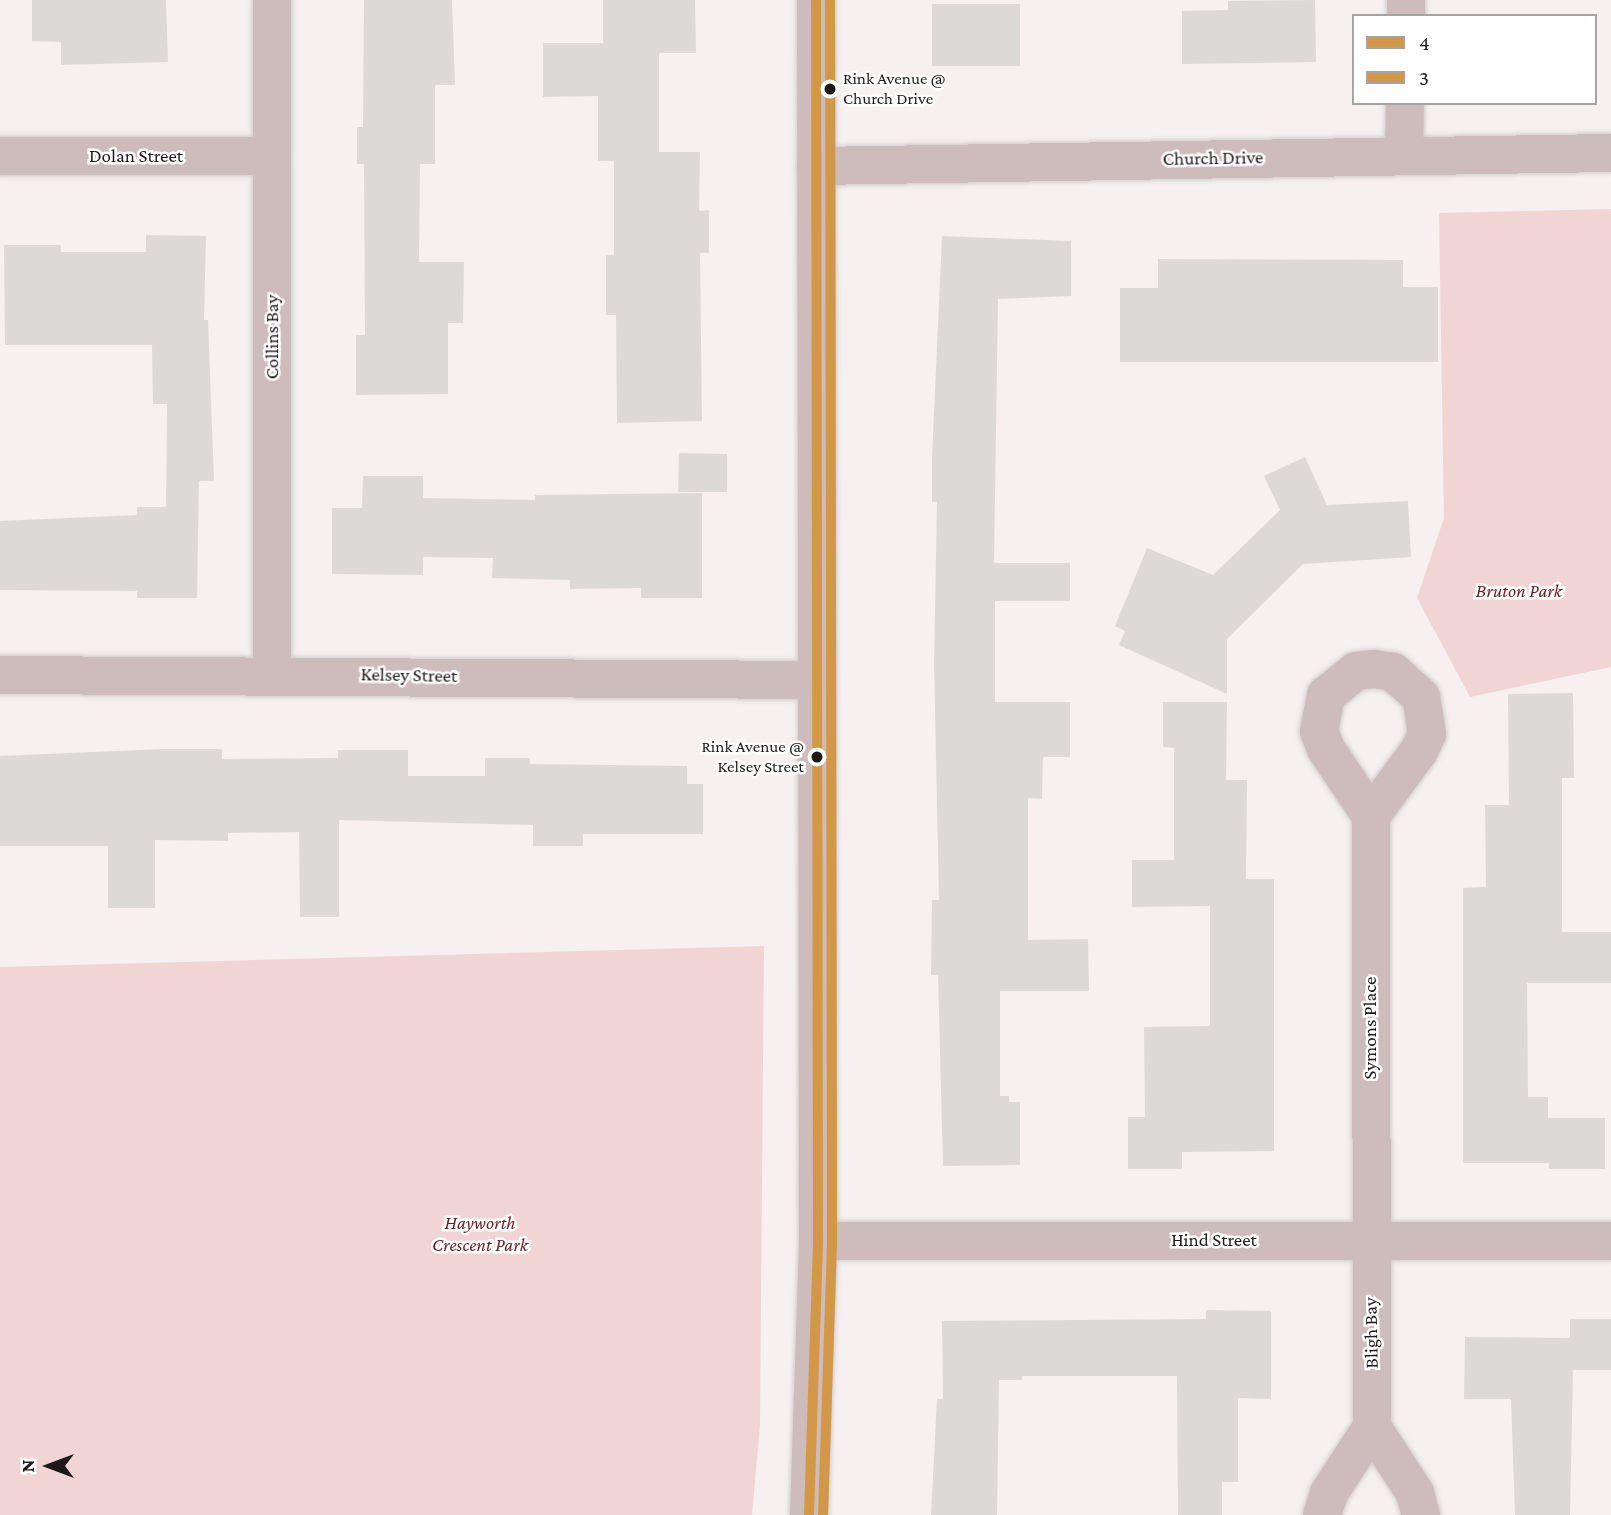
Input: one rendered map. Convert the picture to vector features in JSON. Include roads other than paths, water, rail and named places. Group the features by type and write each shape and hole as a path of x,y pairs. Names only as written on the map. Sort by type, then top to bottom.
{"street":[{"name":"Collins Bay","path":"272,0 272,674"},
{"path":"809,1515 818,1241 816,0"},
{"path":"1404,154 1405,105"},
{"name":"Church Drive","path":"816,166 1404,154 1611,153"},
{"name":"Dolan Street","path":"0,156 272,156"},
{"name":"Kelsey Street","path":"0,675 272,674 817,680"},
{"name":"Symons Place","path":"1369,1239 1371,816"},
{"name":"Bligh Bay","path":"1369,1239 1372,1427"},
{"name":"Hind Street","path":"818,1241 1611,1241"},
{"path":"1322,1515 1329,1493 1372,1427 1415,1493 1421,1515"}],"place":[{"name":"Rink Avenue @ Church Drive","path":"830,89"},
{"name":"Rink Avenue @ Kelsey Street","path":"817,757"}],"park label":[{"name":"Bruton Park","path":"1519,591"},
{"name":"Hayworth Crescent Park","path":"480,1234"}]}
